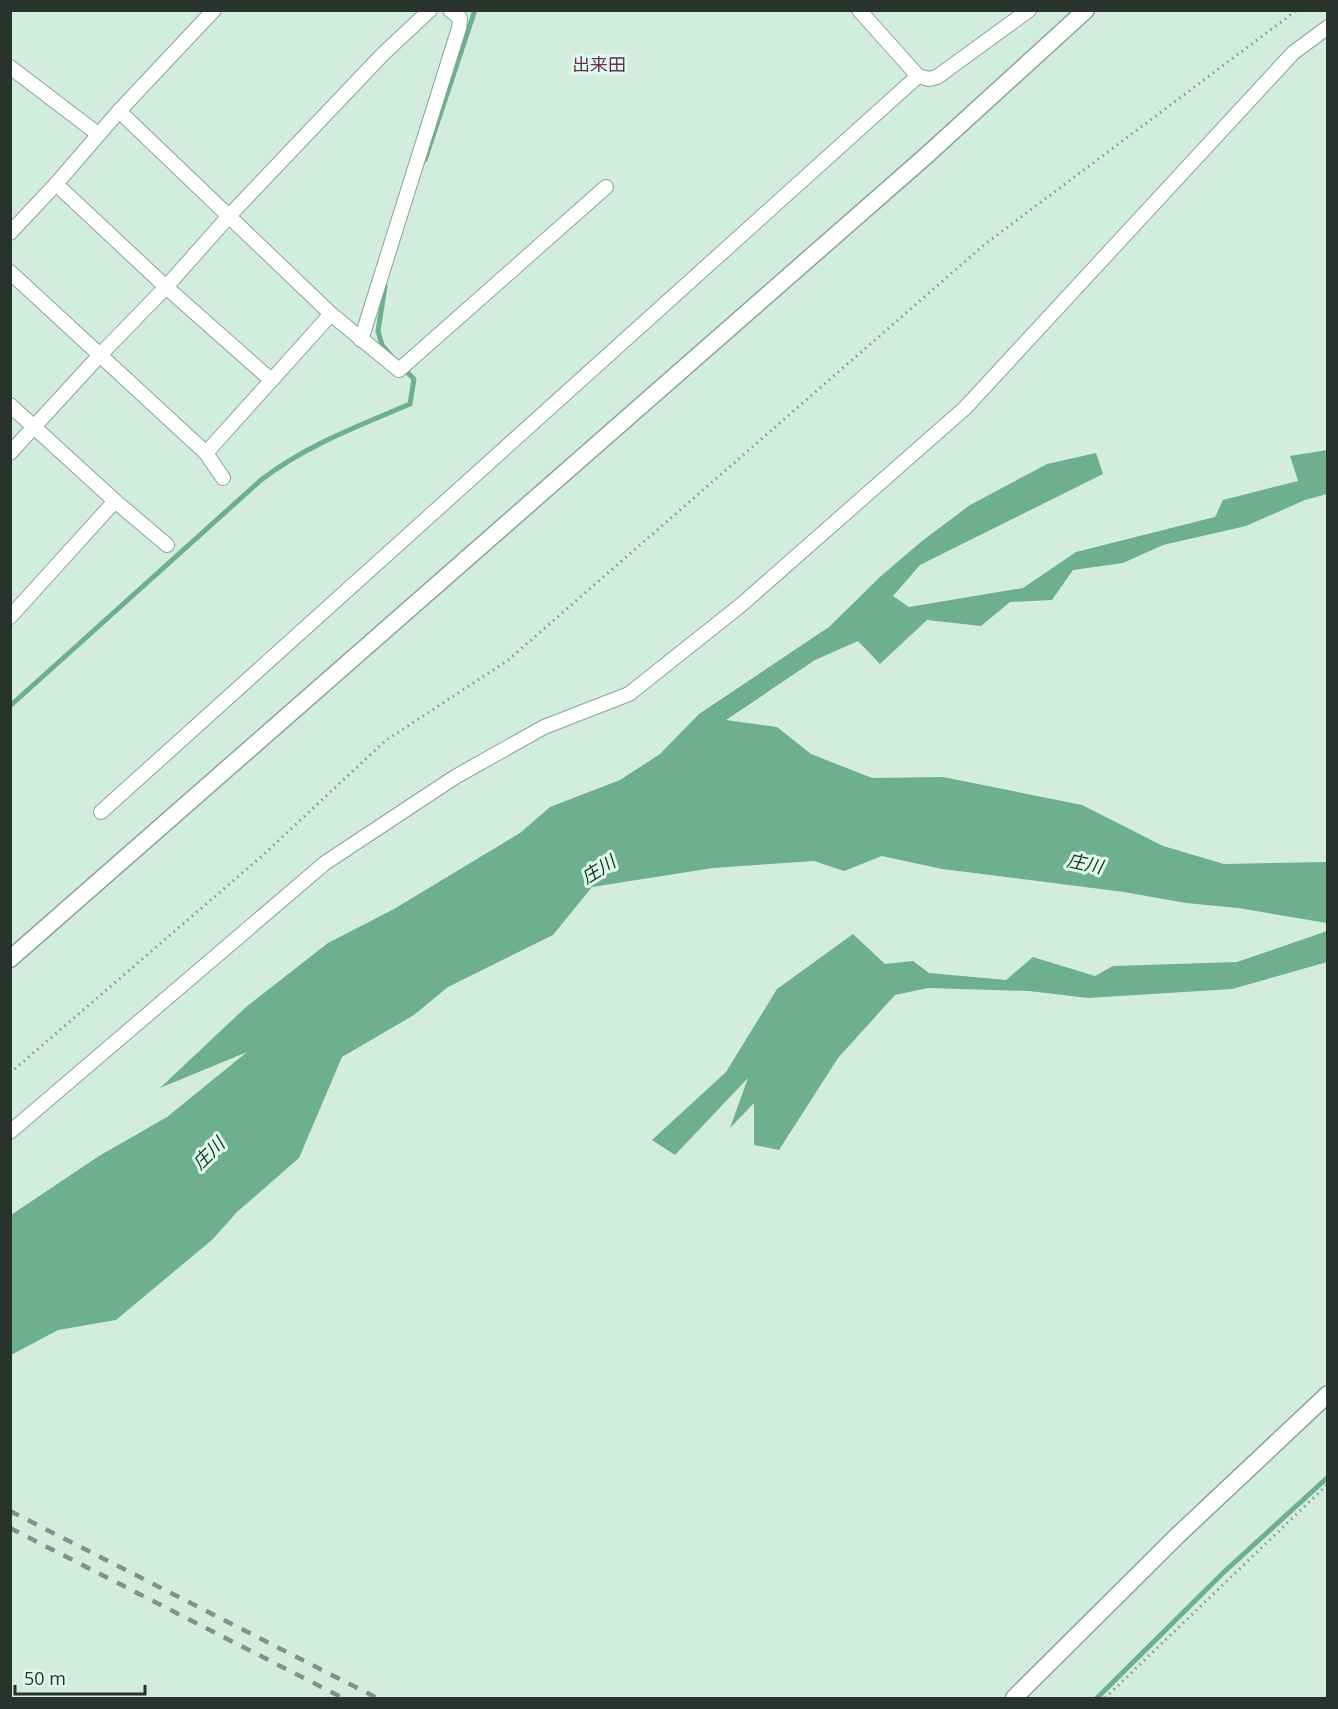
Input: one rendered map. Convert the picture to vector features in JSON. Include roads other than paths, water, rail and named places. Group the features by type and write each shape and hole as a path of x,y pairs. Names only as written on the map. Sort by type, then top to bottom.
{"street":[{"path":"10,233 119,111 214,10"},
{"path":"10,453 166,287 229,216 383,54 430,10"},
{"path":"361,339 459,28 460,18 450,10"},
{"path":"860,10 918,76 929,79 937,77 1029,10"},
{"path":"10,959 927,155 1086,10"},
{"path":"10,1132 325,863 455,777 544,727 629,694 741,605 965,408 1293,53 1328,27"},
{"path":"10,67 98,134"},
{"path":"101,812 918,76"},
{"path":"119,111 331,314 399,370 606,187"},
{"path":"56,184 271,381"},
{"path":"10,272 206,453 223,478"},
{"path":"206,453 331,314"},
{"path":"10,405 167,545"},
{"path":"10,617 115,501"},
{"path":"1014,1698 1177,1536 1328,1394"}],"water":[{"name":"庄川","path":"1327,450 1327,494 1305,500 1246,526 1163,545 1123,563 1073,570 1052,600 1010,602 981,626 927,620 880,664 858,641 815,660 726,720 777,727 811,754 872,778 943,777 1082,805 1163,846 1224,864 1327,862 1327,923 1124,892 942,869 882,856 844,871 814,861 713,868 592,887 553,935 448,987 414,1015 342,1057 299,1158 237,1212 213,1239 116,1320 58,1330 11,1355 11,1215 99,1156 167,1117 247,1052 160,1088 246,1007 328,943 394,909 520,833 550,807 620,780 660,754 699,714 829,627 881,576 970,505 1047,464 1096,453 1103,474 920,565 893,596 909,607 1023,588 1076,552 1215,517 1223,500 1298,481 1290,456"},
{"path":"1327,931 1327,962 1232,989 1088,998 1029,991 928,988 895,995 838,1058 779,1150 754,1145 754,1103 730,1128 748,1078 675,1155 652,1140 726,1072 777,989 853,934 885,964 913,961 929,973 1006,980 1033,957 1095,976 1113,966 1237,962"}],"waterway":[{"path":"425,160 475,10"},
{"path":"385,286 378,331 382,345 393,358"},
{"path":"10,706 261,480 314,446 410,404 414,379 402,367"},
{"path":"1097,1698 1224,1572 1328,1477"}],"railway":[{"path":"10,1511 377,1698"},
{"path":"10,1528 343,1698"}],"district":[{"name":"出来田","path":"599,64"}]}
